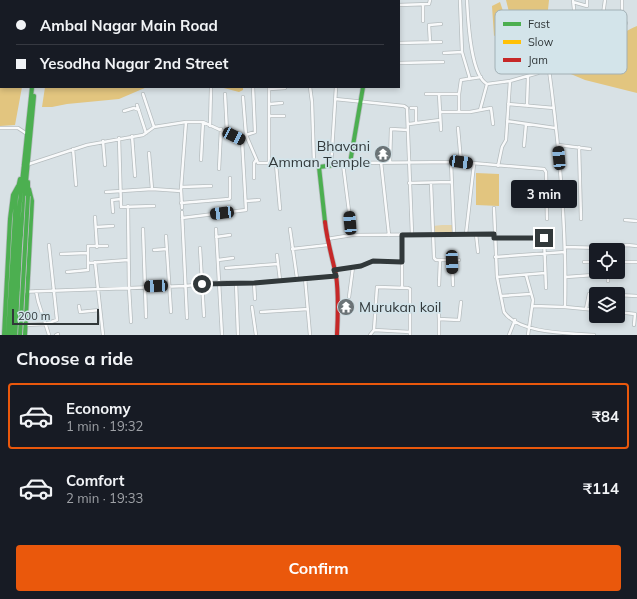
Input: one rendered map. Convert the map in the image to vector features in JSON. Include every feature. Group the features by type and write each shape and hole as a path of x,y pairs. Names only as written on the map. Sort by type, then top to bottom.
{"main road":[{"path":"12,335 13,298 33,88"},
{"path":"336,335 338,299 336,276 327,238 319,167 350,163 359,102 363,88"},
{"path":"16,335 16,292 27,134 31,113"},
{"path":"8,335 8,312 16,197 25,167"},
{"path":"25,167 32,201 26,292 25,335"},
{"path":"4,335 2,319 12,201 13,195 20,182"},
{"path":"20,335 21,292 28,184"}],"street":[{"path":"400,5 429,4 430,0"},
{"path":"460,0 462,52 470,79"},
{"path":"467,0 473,59 481,77 488,84"},
{"path":"573,1 587,6 587,0"},
{"path":"604,10 605,0"},
{"path":"422,5 423,21"},
{"path":"430,42 429,25 441,24"},
{"path":"400,43 441,42"},
{"path":"444,53 462,52"},
{"path":"400,63 443,62"},
{"path":"488,84 510,81 536,74"},
{"path":"550,74 558,144 565,247 565,307"},
{"path":"459,112 460,81 481,77"},
{"path":"526,106 528,77"},
{"path":"498,166 502,147 506,140 510,81"},
{"path":"480,110 488,84"},
{"path":"246,135 255,132 253,88"},
{"path":"269,164 269,88 285,88"},
{"path":"310,88 314,164"},
{"path":"331,166 336,88"},
{"path":"210,89 210,126"},
{"path":"143,94 154,126"},
{"path":"226,94 226,132"},
{"path":"426,94 459,94"},
{"path":"439,94 441,130"},
{"path":"243,97 246,135 256,160 254,163 254,178"},
{"path":"335,99 404,106 407,108 409,124 408,162 412,234"},
{"path":"270,104 282,103"},
{"path":"508,104 554,108"},
{"path":"137,105 146,133"},
{"path":"124,111 136,108 139,110"},
{"path":"411,108 416,108 416,123"},
{"path":"440,112 459,112 492,108 493,124"},
{"path":"270,116 284,116"},
{"path":"409,124 440,120"},
{"path":"25,167 73,149 103,141 146,133 154,126 186,122 203,122 250,143"},
{"path":"182,208 181,189 186,122"},
{"path":"201,160 203,122"},
{"path":"507,122 556,128"},
{"path":"524,146 526,124"},
{"path":"0,128 18,128 27,134"},
{"path":"458,128 461,162"},
{"path":"219,168 221,129"},
{"path":"390,162 391,129 408,130"},
{"path":"132,136 135,176"},
{"path":"119,138 121,207 154,206"},
{"path":"182,218 245,211 246,201 242,140"},
{"path":"103,141 105,164"},
{"path":"558,144 590,149"},
{"path":"578,147 581,219"},
{"path":"73,149 76,185"},
{"path":"149,153 152,189"},
{"path":"256,160 261,163 269,164 314,164 319,167"},
{"path":"381,162 389,235"},
{"path":"451,162 454,234"},
{"path":"350,163 461,162 545,170 547,218"},
{"path":"276,164 280,209"},
{"path":"343,164 352,236"},
{"path":"466,234 474,164"},
{"path":"181,202 229,199 230,178"},
{"path":"409,183 451,182"},
{"path":"431,183 431,234 434,258 440,260 459,260"},
{"path":"106,192 121,190 181,189 211,186"},
{"path":"517,196 517,191 546,187 561,187"},
{"path":"113,212 112,200 121,199"},
{"path":"246,201 259,200"},
{"path":"128,206 128,260 131,322"},
{"path":"494,208 494,236 497,277 504,312 507,317 529,328 557,333 594,335"},
{"path":"182,212 187,318"},
{"path":"95,217 97,246"},
{"path":"625,220 637,221"},
{"path":"96,228 112,226"},
{"path":"143,229 146,317"},
{"path":"216,229 222,335"},
{"path":"290,229 296,278"},
{"path":"327,238 412,234 476,234 544,238 546,288"},
{"path":"476,234 478,252"},
{"path":"216,237 230,235"},
{"path":"402,235 402,287"},
{"path":"166,236 171,312"},
{"path":"25,325 45,324 57,320 49,245"},
{"path":"292,249 329,245"},
{"path":"67,272 87,271 88,246 107,246"},
{"path":"625,247 637,246"},
{"path":"565,247 589,248"},
{"path":"200,248 204,316"},
{"path":"154,250 167,249"},
{"path":"61,254 87,252"},
{"path":"495,257 565,252"},
{"path":"277,254 280,280"},
{"path":"218,260 233,258"},
{"path":"88,263 128,260"},
{"path":"439,285 440,260"},
{"path":"452,260 453,285"},
{"path":"334,270 353,268 373,261 402,262"},
{"path":"95,262 103,335"},
{"path":"584,262 589,262"},
{"path":"625,262 637,262"},
{"path":"226,268 278,264"},
{"path":"349,297 353,268"},
{"path":"497,277 546,273"},
{"path":"526,275 533,306 528,335"},
{"path":"566,277 589,275"},
{"path":"16,292 186,286 219,282 254,283 296,278 336,276"},
{"path":"305,278 310,335"},
{"path":"236,283 238,335"},
{"path":"254,283 255,299"},
{"path":"370,335 374,330 377,287 402,287 410,289 410,334 374,330"},
{"path":"36,291 49,335"},
{"path":"501,296 530,294"},
{"path":"586,309 589,294"},
{"path":"625,295 637,296"},
{"path":"438,302 439,335"},
{"path":"438,319 459,320 461,302"},
{"path":"78,306 80,312 100,310"},
{"path":"533,306 589,309"},
{"path":"252,307 256,335"},
{"path":"261,312 308,308"},
{"path":"625,313 635,314 634,325"},
{"path":"509,335 515,320"}],"shaded area":[{"path":"506,0 549,0 548,10 508,10"},
{"path":"500,2 503,10 495,10 494,36 492,6"},
{"path":"637,26 637,93 585,80 571,74 627,74 627,31"},
{"path":"0,88 22,88 15,125 0,126"},
{"path":"45,88 145,88 119,99 42,107"},
{"path":"224,88 243,88 243,90 239,92"},
{"path":"476,173 499,174 499,206 476,205"},
{"path":"452,225 453,233 433,233 433,226"}],"traffic: fast":[{"path":"12,335 19,211 32,88"},
{"path":"325,222 319,167 350,163 363,88"},
{"path":"16,335 20,246 34,96"},
{"path":"8,335 16,197 20,179"},
{"path":"28,182 28,196"},
{"path":"4,335 10,219 13,195 18,186"},
{"path":"25,335 32,201 29,189"},
{"path":"20,335 28,196"}],"traffic: jam":[{"path":"325,222 337,282 337,335"}],"place":[{"name":"Bhavani Amman Temple","path":"383,154"},
{"name":"Murukan koil","path":"346,307"}],"route":[{"path":"202,284 219,282 254,283 336,276 334,270 361,266 373,261 402,262 402,235 494,234 494,238 544,238"}]}
